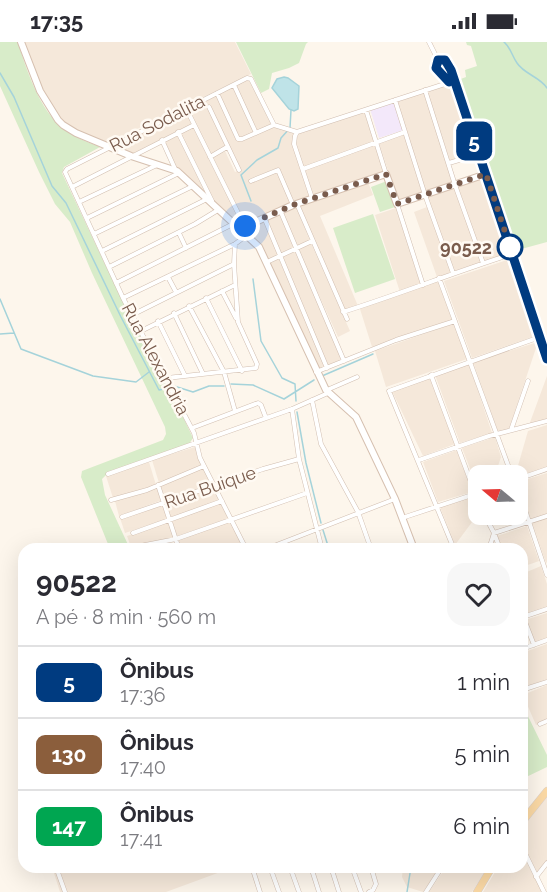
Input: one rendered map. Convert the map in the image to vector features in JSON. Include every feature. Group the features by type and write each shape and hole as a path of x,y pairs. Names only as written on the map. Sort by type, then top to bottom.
{"main road":[{"path":"21,42 35,80 58,120 76,133 131,156 178,172 233,224 242,228 260,247 316,372 327,391 356,417 395,499 412,543"},
{"path":"242,228 295,204 386,174 397,204 486,174 547,359"},
{"path":"540,337 547,335"},
{"path":"528,814 547,790"},
{"path":"477,892 488,873"}],"street":[{"path":"429,42 438,60 436,68 452,82"},
{"path":"438,60 444,59 447,62 452,82 486,174"},
{"name":"Rua Sodalita","path":"67,169 247,78 251,79 274,125"},
{"path":"217,93 238,139 242,139 274,125 297,132 452,82"},
{"path":"234,85 256,133"},
{"path":"425,90 483,263"},
{"path":"395,100 453,273"},
{"path":"209,107 239,170"},
{"path":"186,108 242,228"},
{"path":"366,110 386,174"},
{"path":"72,187 194,125"},
{"path":"109,267 179,233 215,207 178,132"},
{"path":"297,132 294,144 312,198"},
{"path":"303,169 405,132"},
{"path":"87,218 178,172 162,140"},
{"path":"210,157 227,147"},
{"path":"449,163 479,154"},
{"path":"79,202 159,164"},
{"name":"Rua Alexandria","path":"67,169 65,174 123,298 192,428 200,458 243,543"},
{"path":"251,181 278,170 347,320"},
{"path":"94,234 194,186"},
{"path":"102,251 208,198"},
{"path":"397,204 423,285"},
{"path":"280,210 344,361"},
{"path":"264,217 327,368"},
{"path":"116,283 233,224"},
{"path":"179,233 186,248"},
{"path":"123,298 235,244 247,234"},
{"path":"267,262 312,241"},
{"path":"235,244 238,322"},
{"path":"344,312 408,292 439,278 512,254"},
{"path":"132,315 234,264"},
{"path":"168,277 176,292"},
{"path":"439,278 508,465"},
{"path":"141,331 235,285"},
{"path":"166,378 255,369 257,366 222,291"},
{"path":"206,298 242,370"},
{"path":"189,306 224,372 235,411"},
{"path":"174,314 203,374"},
{"path":"158,321 184,376"},
{"path":"316,372 396,340 455,321"},
{"path":"452,543 419,460 389,393 390,390 540,337"},
{"path":"431,375 468,471"},
{"path":"108,474 292,409 357,377"},
{"path":"511,431 528,381"},
{"path":"312,400 321,444 358,512 369,543"},
{"path":"192,428 259,403 266,418"},
{"path":"292,409 299,459 320,543"},
{"path":"419,460 497,434 547,422"},
{"name":"Rua Buique","path":"122,517 299,459"},
{"path":"111,500 158,485 204,466"},
{"path":"528,476 547,469"},
{"path":"158,485 177,543"},
{"path":"158,543 176,539 307,494"},
{"path":"402,518 468,496"},
{"path":"281,543 395,499"},
{"path":"133,533 222,501"},
{"path":"494,533 547,516"},
{"path":"528,519 545,563 547,575"},
{"path":"490,525 498,543"},
{"path":"491,543 494,533"},
{"path":"528,614 547,609"},
{"path":"528,630 534,645"},
{"path":"528,647 547,640"},
{"path":"528,688 547,682"},
{"path":"540,724 547,721"},
{"path":"528,860 544,892"},
{"path":"536,877 547,863"},
{"path":"58,873 65,892"},
{"path":"254,873 260,892"},
{"path":"272,873 279,892"},
{"path":"292,873 299,892"},
{"path":"313,873 319,892"},
{"path":"333,873 339,892"},
{"path":"354,873 361,892"},
{"path":"371,891 376,884 374,873"},
{"path":"426,892 438,873"}],"shaded area":[{"path":"23,42 235,42 251,74 104,143 67,126 51,106 35,76"},
{"path":"249,79 272,124 257,131 236,85"},
{"path":"453,83 476,153 450,161 427,91"},
{"path":"233,87 254,132 240,138 219,94"},
{"path":"424,92 453,183 426,192 397,101"},
{"path":"216,95 237,140 241,142 274,126 294,133 292,144 310,196 294,202 278,168 249,179 251,183 277,172 290,203 245,224 212,157 225,151 235,172 239,170 226,146 210,155 188,109"},
{"path":"394,101 404,130 379,138 370,109"},
{"path":"185,110 192,124 132,154 113,146"},
{"path":"365,112 375,141 303,167 296,143 298,134"},
{"path":"193,127 243,225 240,226 213,201 180,133"},
{"path":"177,134 207,194 177,169 164,140"},
{"path":"404,134 422,193 398,201 379,143"},
{"path":"376,144 384,172 312,195 305,170"},
{"path":"484,177 509,253 484,261 458,187"},
{"path":"368,182 373,195 320,216 358,306 344,310 299,205"},
{"path":"455,188 481,262 454,271 427,197"},
{"path":"296,206 310,241 297,247 283,212"},
{"path":"427,207 451,273 437,277 414,212"},
{"path":"396,208 421,284 400,292 375,215"},
{"path":"280,213 294,247 281,253 267,219"},
{"path":"264,220 278,256 269,260 262,246 245,230"},
{"path":"311,243 350,331 338,337 298,249"},
{"path":"296,251 342,360 328,366 282,257"},
{"path":"279,259 325,367 317,370 270,263"},
{"path":"507,260 535,336 472,358 444,281"},
{"path":"438,281 452,320 372,347 360,309"},
{"path":"455,323 467,359 386,387 375,351"},
{"path":"538,342 509,429 499,434 473,362"},
{"path":"469,364 492,433 460,443 435,375"},
{"path":"547,376 547,420 529,425"},
{"path":"430,377 455,444 423,456 392,391"},
{"path":"547,425 547,467 528,474 528,465 518,465 528,431"},
{"path":"495,437 501,457 498,465 469,465 462,448"},
{"path":"195,447 202,466 159,483 152,460"},
{"path":"457,450 468,481 468,493 438,502 423,462"},
{"path":"149,462 156,485 113,498 106,476"},
{"path":"204,468 212,485 165,500 160,486"},
{"path":"547,473 546,563 528,511 528,479"},
{"path":"157,487 162,500 119,516 115,501"},
{"path":"214,487 220,500 171,518 166,503"},
{"path":"468,499 468,525 470,525 454,543 440,507"},
{"path":"221,503 229,518 177,536 172,521"},
{"path":"163,504 167,519 125,533 120,518"},
{"path":"231,521 241,543 179,543 178,539"},
{"path":"168,522 174,538 150,543 130,543 127,536"},
{"path":"527,526 539,561 528,565 528,543 500,543 497,536"},
{"path":"541,566 547,584 547,607 528,614 528,571"},
{"path":"547,613 547,639 533,644 528,629 528,619"},
{"path":"547,644 547,679 528,686 528,651"},
{"path":"547,685 547,720 536,725 528,707 528,693"},
{"path":"547,794 547,861 537,874 528,856 528,818"},
{"path":"528,865 542,892 483,892 494,873 528,873"},
{"path":"54,873 218,873 166,892 60,892"},
{"path":"402,873 436,873 423,892 407,887"},
{"path":"442,873 484,873 472,892 429,892"}],"green space":[{"path":"0,42 18,42 35,89 47,111 63,128 100,147 64,167 62,173 128,313 161,371 193,438 189,444 109,472 102,479 105,495 127,543 108,543 81,477 82,471 163,440 166,434 165,427 70,222 55,204 0,86"},
{"path":"236,42 308,42 299,63 272,73 269,89 261,93"},
{"path":"466,42 547,42 547,242 514,251 458,80 466,77 465,70 477,66 471,46"},
{"path":"387,181 395,207 380,212 371,187"},
{"path":"373,214 395,279 355,293 333,228"},
{"path":"528,716 547,755 547,767 528,776"}],"water":[{"path":"284,77 299,86 298,109 294,111 289,109 272,88 277,79"}],"waterway":[{"path":"504,42 520,67 547,88"},
{"path":"0,73 14,97 52,186 66,203 159,390 168,388"},
{"path":"251,201 241,175 257,160 278,148 281,138 290,128 291,110"},
{"path":"253,279 261,341 282,378 295,384 296,401"},
{"path":"0,299 21,349 93,376 136,382 149,372"},
{"path":"0,334 14,333"},
{"path":"322,376 373,354"},
{"path":"231,384 253,385 284,399 314,380"},
{"path":"174,386 193,392 209,386 224,386"},
{"path":"297,412 306,463 321,523"},
{"path":"323,530 327,543"},
{"path":"407,892 410,873"}],"bus line":[{"name":"5","path":"449,82 436,68 435,64 438,60 444,59 451,70 547,359"}],"place":[{"name":"90522","path":"510,247"}],"route":[{"path":"245,226 293,205 386,174 397,204 486,174 510,247"}]}
